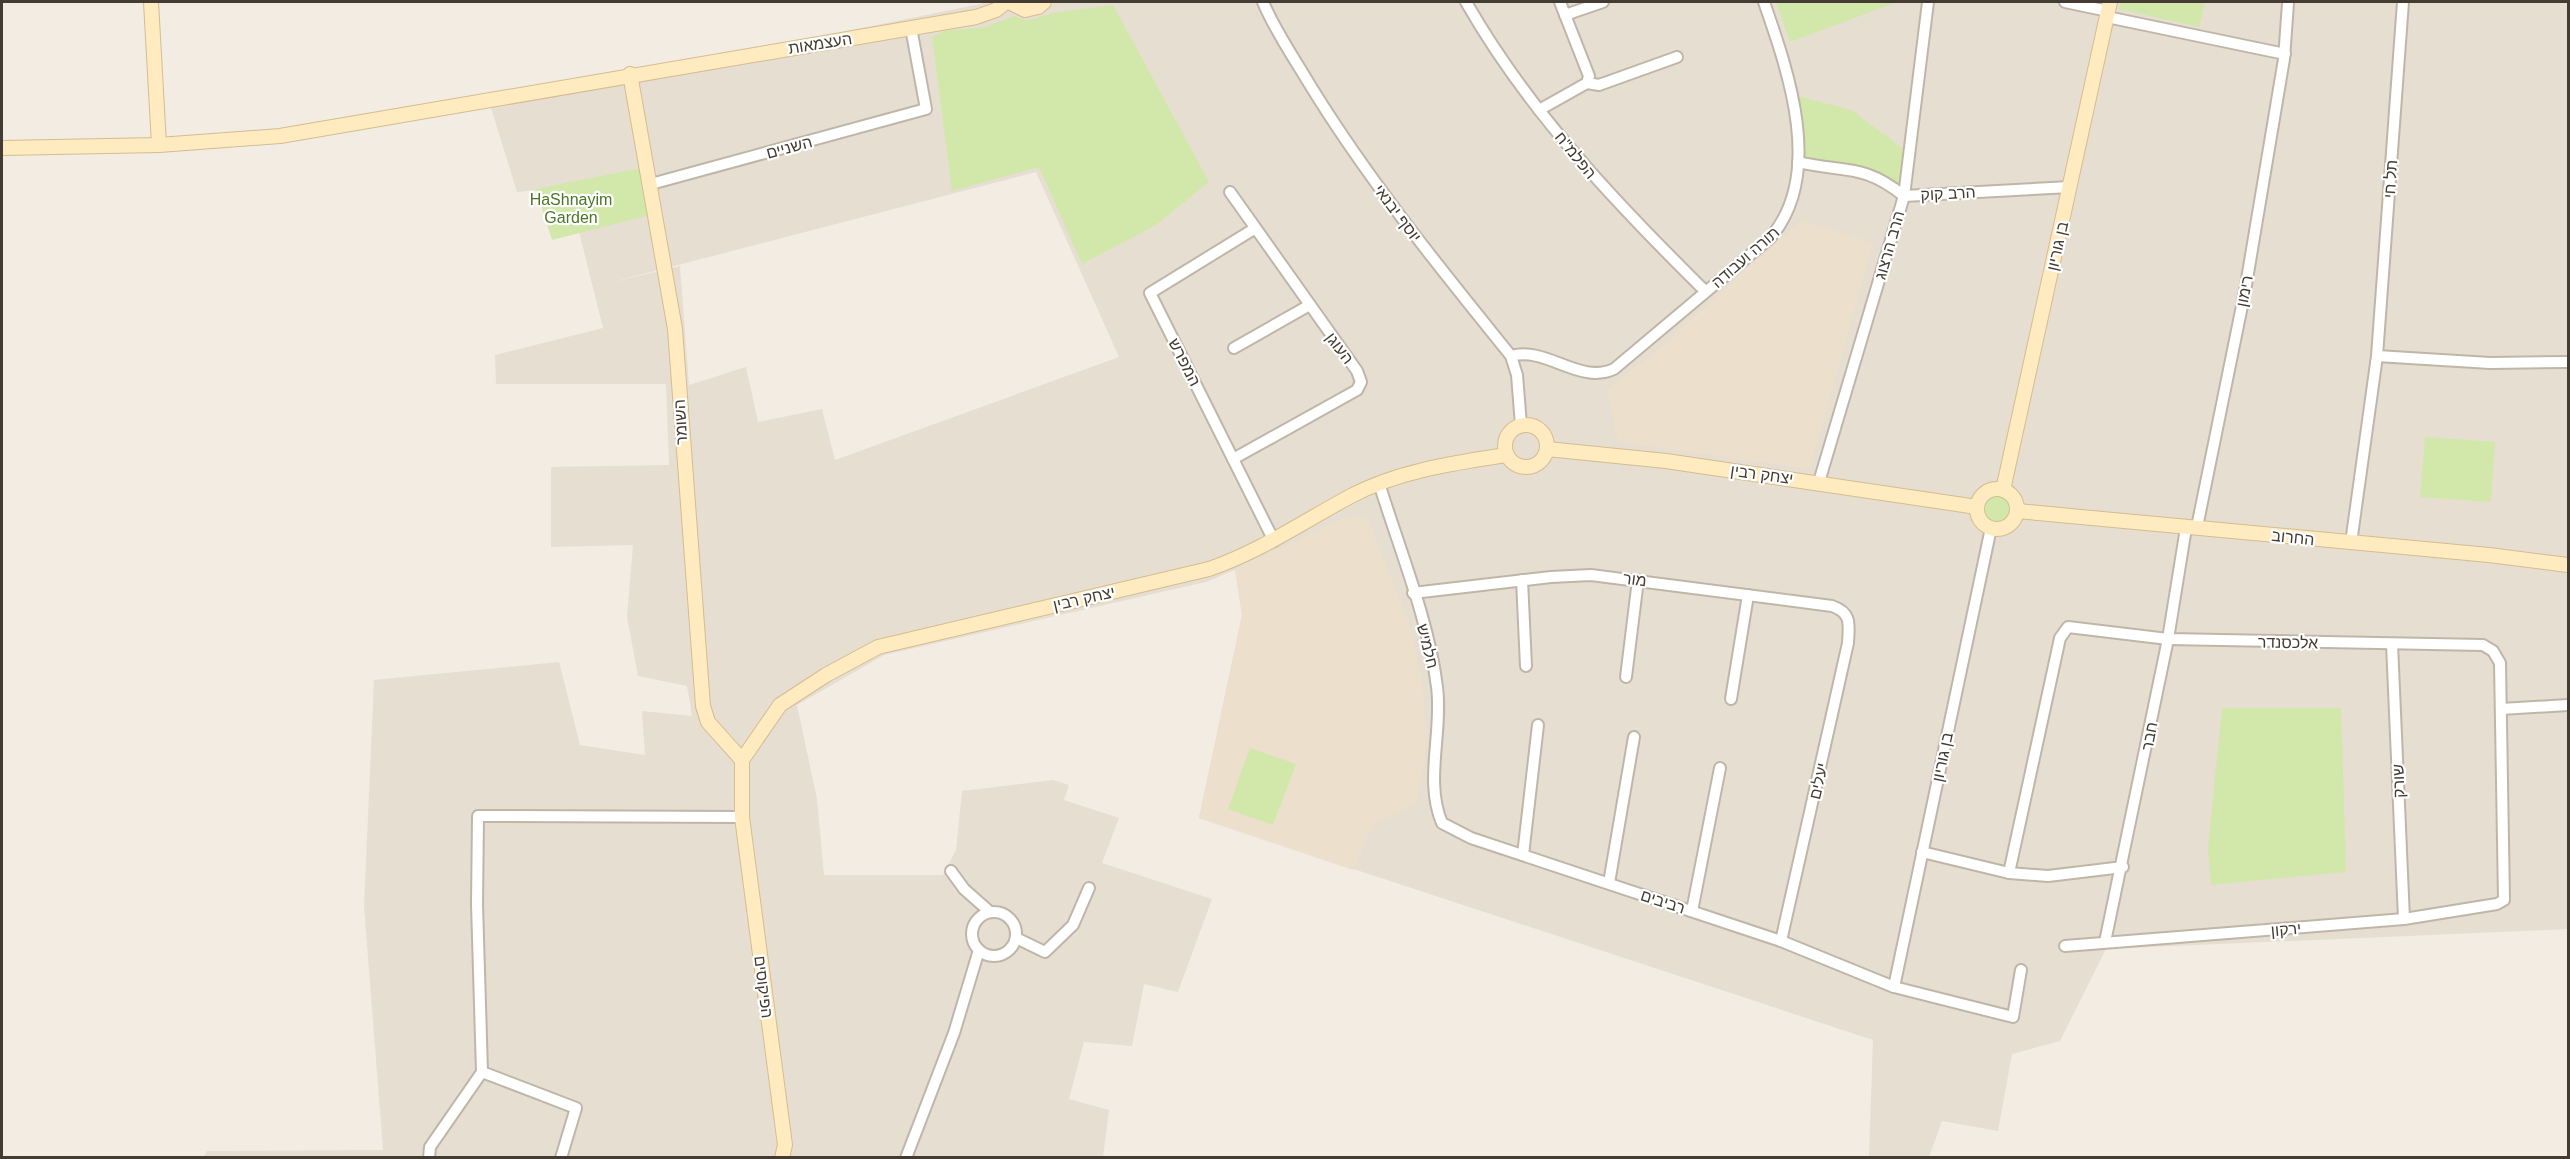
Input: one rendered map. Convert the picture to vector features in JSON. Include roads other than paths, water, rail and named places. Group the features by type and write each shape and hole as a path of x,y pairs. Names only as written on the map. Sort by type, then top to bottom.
{"street":[{"path":"151,2 159,145"},
{"path":"1008,2 1024,10 1038,8 1044,2"},
{"name":"העצמאות","path":"2,148 159,145 280,136 630,74 976,17 996,10 1008,2"},
{"name":"יוסף יבנאי","path":"1263,2 1324,107 1371,177 1511,356 1517,375 1521,425"},
{"name":"הפלמ\"ח","path":"1466,2 1539,110 1577,159 1627,214 1705,291"},
{"path":"1560,2 1589,75 1587,83"},
{"path":"1565,15 1603,2"},
{"name":"תורה ועבודה","path":"1511,356 1532,353 1591,374 1614,369 1770,238 1782,225 1790,210 1798,162 1794,95 1764,2"},
{"name":"הרב הרצוג","path":"1819,482 1904,196 1928,2"},
{"path":"2065,2 2108,10 2284,54"},
{"name":"תל חי","path":"2351,543 2377,356 2403,2"},
{"name":"רימון","path":"2192,527 2245,291 2284,54 2288,3"},
{"name":"בן גוריון","path":"2003,490 2108,10"},
{"name":"השניים","path":"651,184 926,110 911,28"},
{"path":"1539,110 1587,83 1599,85 1677,57"},
{"name":"השומר","path":"630,74 675,329 703,706 708,722 742,760"},
{"name":"הרב קוק","path":"1798,162 1863,171 1883,179 1904,196 2070,187"},
{"name":"העוגן","path":"1230,192 1308,306 1357,371 1361,382 1357,390 1233,459"},
{"name":"המפרש","path":"1254,229 1150,292 1274,541"},
{"path":"1234,348 1308,306"},
{"path":"2377,356 2490,363 2568,362"},
{"path":"1528,424 1540,430 1545,436 1547,449 1544,457 1532,466 1517,466 1506,455 1506,436 1521,425 1528,424"},
{"name":"יצחק רבין","path":"1547,449 1666,461 1977,507"},
{"name":"יצחק רבין","path":"742,760 780,705 826,675 878,647 1209,569 1242,558 1379,483 1449,464 1506,455"},
{"name":"חלמיש","path":"1379,483 1434,666 1438,740 1433,787 1437,813"},
{"path":"1989,490 2003,490 2015,500 2017,511 2011,524 1998,529 1991,528 1980,520 1977,507 1979,500 1989,490"},
{"name":"החרוב","path":"2017,511 2568,565"},
{"name":"חבר","path":"2105,942 2123,867 2192,527"},
{"name":"בן גוריון","path":"1894,987 1991,528"},
{"name":"מור","path":"1413,593 1522,580 1591,575 1832,606 1844,610 1850,620"},
{"path":"1522,580 1526,666"},
{"path":"1626,677 1638,580"},
{"path":"1731,699 1748,595"},
{"name":"יעלים","path":"1781,941 1846,653 1850,620"},
{"name":"אלכסנדר","path":"2009,873 2060,638 2068,627 2168,639 2483,645 2493,651 2500,663 2501,709"},
{"name":"שורק","path":"2392,644 2404,919"},
{"path":"2501,709 2568,705"},
{"name":"ירקון","path":"2066,946 2404,919 2497,904 2504,900 2501,709"},
{"path":"1523,855 1538,725"},
{"path":"1609,883 1634,736"},
{"path":"429,1158 430,1147 482,1072 477,904 478,816 742,817 742,760"},
{"path":"1692,911 1720,768"},
{"name":"רביבים","path":"1437,813 1442,824 1451,829 1781,941 1894,987 2013,1017 2021,970"},
{"name":"הפיקוסים","path":"742,817 785,1145 782,1158"},
{"path":"1922,852 2009,873 2048,876 2123,867"},
{"path":"951,871 964,889 990,912 1004,914 1014,924 1016,938 1004,953 991,955 979,950 973,938 978,919 990,912"},
{"path":"1016,938 1045,952 1073,925 1089,888"},
{"path":"906,1158 954,1033 979,950"},
{"path":"482,1072 576,1108 561,1158"}],"park label":[{"name":"HaShnayim Garden","path":"571,208"}]}
